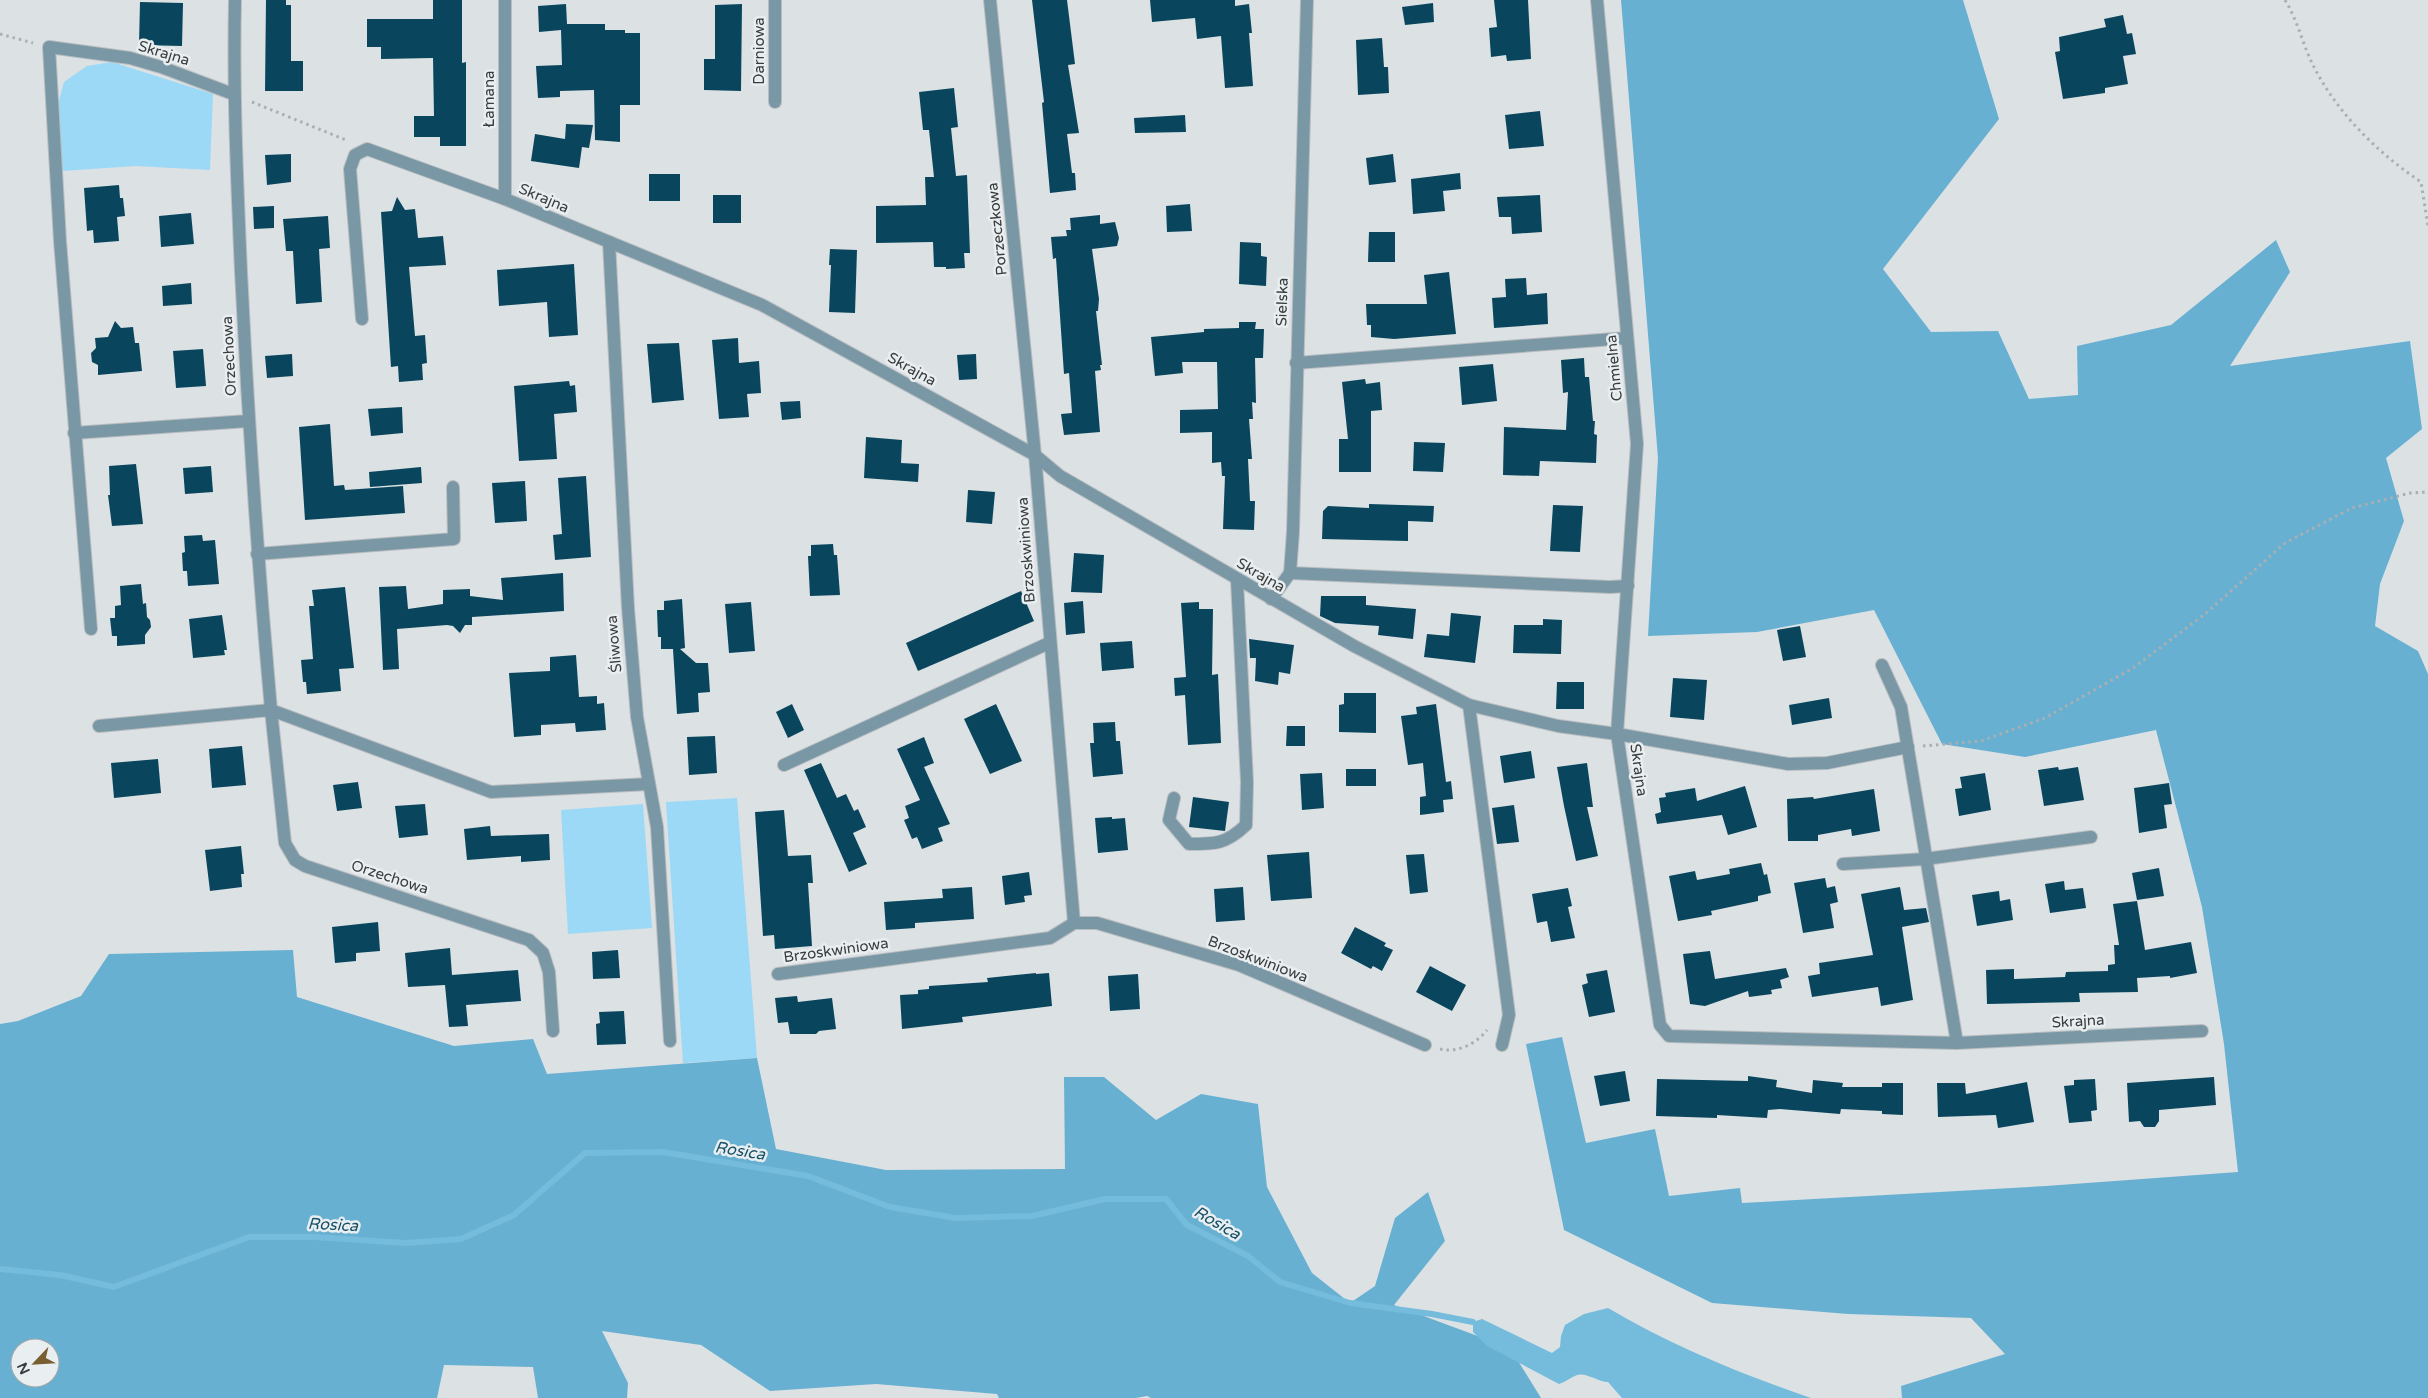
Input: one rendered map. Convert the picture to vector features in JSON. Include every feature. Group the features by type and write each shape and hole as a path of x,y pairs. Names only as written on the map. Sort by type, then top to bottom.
{"street":[{"name":"Orzechowa","path":"235,0 233,94 248,421 257,554 284,843 295,860 305,866 529,940 543,953 549,972 553,1031"},
{"name":"Łamana","path":"505,199 506,0"},
{"name":"Darniowa","path":"775,102 776,0"},
{"name":"Porzeczkowa","path":"990,0 1035,455"},
{"name":"Sielska","path":"1290,573 1293,532 1307,0"},
{"name":"Chmielna","path":"1597,0 1637,444 1617,734"},
{"name":"Skrajna","path":"49,47 130,58 162,67 233,94"},
{"path":"49,47 60,241 90,629"},
{"name":"Skrajna","path":"367,149 505,199 762,305 1035,455 1060,476 1236,580 1354,646 1469,704 1558,726 1617,734 1660,1024 1669,1036 1956,1043 2202,1031"},
{"path":"362,319 350,170 355,155 367,149"},
{"name":"Śliwowa","path":"609,242 628,608 637,717 657,827 670,1041"},
{"path":"1296,363 1627,338"},
{"path":"74,433 248,421"},
{"name":"Brzoskwiniowa","path":"1035,455 1049,643 1074,923"},
{"path":"257,554 454,539 452,487"},
{"name":"Skrajna","path":"1290,573 1600,587 1628,586"},
{"path":"1270,599 1290,573"},
{"path":"1174,798 1169,820 1189,844 1217,844 1232,838 1246,825 1247,782 1236,580"},
{"path":"784,765 1049,643"},
{"path":"1882,665 1901,707 1956,1043"},
{"path":"1469,704 1509,1016 1502,1045"},
{"path":"99,726 271,710 491,792 649,784"},
{"path":"1617,734 1788,764 1827,763 1908,747"},
{"path":"1843,864 1925,859 2091,836"},
{"name":"Brzoskwiniowa","path":"778,974 1050,938 1074,923 1097,923 1238,965 1425,1045"}],"path":[{"path":"2286,0 2314,69 2342,109 2371,144 2421,182 2428,182"},
{"path":"0,34 49,47"},
{"path":"233,94 367,149"},
{"path":"2421,182 2428,226"},
{"path":"1908,747 1981,741 2045,718 2133,668 2205,614 2285,543 2352,508 2410,493 2428,492"},
{"path":"1425,1045 1448,1050 1462,1048 1479,1040 1491,1024 1509,1016"}],"shaded area":[{"path":"1621,0 1963,0 1999,119 1883,269 1931,332 1998,331 2029,399 2078,395 2077,346 2171,325 2276,240 2290,272 2230,366 2410,341 2422,429 2386,458 2404,521 2380,584 2375,626 2418,651 2428,674 2428,1398 1902,1398 1901,1386 2005,1354 1971,1318 1848,1314 1712,1303 1564,1230 1526,1044 1562,1037 1586,1143 1655,1129 1669,1196 1740,1188 1742,1203 2046,1186 2238,1172 2224,1044 2202,907 2156,730 2025,757 1942,744 1874,610 1757,632 1648,636 1658,458"},
{"path":"112,62 213,94 210,170 136,166 62,171 57,108 64,82 87,66"},
{"path":"737,798 757,1058 683,1063 666,802"},
{"path":"643,804 652,928 568,934 561,810"},
{"path":"293,950 297,997 454,1046 533,1039 547,1074 757,1058 776,1149 886,1170 1065,1169 1064,1077 1104,1077 1156,1120 1201,1094 1258,1104 1267,1187 1312,1273 1350,1303 1375,1286 1395,1218 1428,1192 1445,1241 1394,1305 1510,1348 1541,1398 1151,1398 1147,1396 1136,1398 999,1398 997,1394 876,1384 770,1391 701,1345 602,1331 628,1383 627,1398 538,1398 533,1367 444,1365 437,1398 0,1398 0,1024 18,1021 81,996 109,954"},
{"path":"1608,1308 1682,1347 1811,1398 1622,1398 1608,1382 1581,1374 1559,1384 1487,1346 1473,1332 1473,1322 1482,1319 1552,1353 1560,1347 1565,1325 1584,1314"}],"building":[{"path":"266,0 286,0 286,5 291,5 291,61 303,61 303,91 265,91"},
{"path":"433,0 462,0 462,63 466,62 466,146 440,146 440,137 414,137 414,116 434,116 433,58 381,59 381,47 367,47 367,19 433,19"},
{"path":"1032,0 1067,0 1075,64 1068,65 1079,133 1067,134 1072,173 1075,173 1076,190 1050,193 1042,103 1044,102"},
{"path":"1150,0 1235,0 1235,6 1249,4 1252,33 1249,33 1253,86 1225,88 1221,36 1197,39 1195,18 1152,22"},
{"path":"1494,0 1528,0 1531,59 1507,61 1506,55 1491,57 1489,28 1497,27"},
{"path":"140,2 183,3 182,46 139,45"},
{"path":"1433,3 1434,22 1405,25 1402,7"},
{"path":"566,4 567,24 605,24 605,30 625,30 625,33 640,33 640,105 620,105 620,142 595,140 594,90 560,91 560,97 538,98 536,66 562,65 561,30 539,32 538,6"},
{"path":"742,4 741,91 704,90 704,59 715,59 715,5"},
{"path":"2123,15 2127,34 2132,33 2136,54 2123,56 2128,84 2105,88 2105,93 2063,99 2055,52 2060,51 2059,37 2106,27 2104,19"},
{"path":"1382,38 1384,67 1388,67 1389,93 1358,95 1356,40"},
{"path":"954,88 958,127 951,128 956,176 967,175 970,253 964,253 965,268 946,269 946,267 934,267 933,242 876,243 876,206 926,205 925,177 934,177 929,130 923,130 919,92"},
{"path":"1540,111 1544,146 1509,149 1505,115"},
{"path":"1185,115 1186,132 1135,133 1134,118"},
{"path":"566,124 593,125 589,148 582,147 579,168 531,161 535,134 565,139"},
{"path":"291,154 291,182 267,185 265,155"},
{"path":"1393,154 1396,182 1369,185 1366,158"},
{"path":"1460,173 1461,189 1443,191 1445,211 1413,214 1411,179"},
{"path":"649,174 680,174 680,201 649,201"},
{"path":"119,185 125,216 117,217 119,241 94,243 93,230 87,231 84,188"},
{"path":"713,195 741,195 741,223 713,223"},
{"path":"1540,195 1542,232 1512,234 1511,217 1499,217 1497,197"},
{"path":"397,197 405,210 415,209 418,238 443,236 446,265 409,267 415,336 425,335 427,363 422,364 423,380 399,382 398,366 391,367 381,212 392,211"},
{"path":"1190,204 1192,231 1167,232 1166,206"},
{"path":"274,206 274,228 254,229 253,207"},
{"path":"191,213 194,244 161,247 159,216"},
{"path":"1100,215 1100,224 1115,222 1119,238 1117,246 1092,249 1099,299 1098,311 1096,311 1102,365 1100,365 1101,370 1095,371 1100,432 1064,435 1061,414 1072,413 1069,373 1064,374 1056,258 1053,259 1051,237 1067,236 1066,230 1071,230 1070,218"},
{"path":"328,216 330,248 319,249 322,302 296,304 293,251 286,251 283,219"},
{"path":"1369,232 1395,232 1395,262 1368,262"},
{"path":"1240,242 1261,243 1261,256 1267,257 1266,286 1239,284"},
{"path":"830,249 857,250 855,313 829,312"},
{"path":"574,264 578,335 549,337 547,302 499,306 497,270"},
{"path":"1449,272 1456,334 1394,339 1371,337 1371,325 1367,325 1366,304 1427,304 1424,275"},
{"path":"1526,278 1527,295 1547,293 1548,324 1494,328 1492,298 1506,297 1505,279"},
{"path":"191,283 192,304 163,306 162,286"},
{"path":"115,321 121,328 133,327 135,343 139,343 142,371 98,375 98,365 92,362 91,353 96,348 95,338 108,337"},
{"path":"1239,322 1256,322 1255,329 1264,329 1263,358 1255,358 1256,403 1252,402 1253,419 1249,419 1252,459 1248,459 1250,501 1255,501 1254,530 1223,529 1225,476 1222,476 1221,462 1212,463 1212,432 1180,433 1180,410 1218,409 1217,362 1182,362 1183,373 1155,376 1151,337 1204,332 1204,329 1239,328"},
{"path":"738,338 739,363 759,361 761,393 747,394 749,417 719,419 712,340"},
{"path":"679,343 684,400 652,403 647,344"},
{"path":"203,349 206,386 176,388 173,351"},
{"path":"292,354 293,376 267,378 265,356"},
{"path":"976,354 977,379 959,380 957,355"},
{"path":"1584,358 1585,377 1589,377 1593,421 1595,421 1594,434 1597,435 1596,463 1540,461 1539,476 1503,475 1504,427 1566,430 1568,392 1563,393 1561,360"},
{"path":"1493,364 1497,401 1462,405 1459,367"},
{"path":"1365,379 1366,384 1380,382 1382,410 1371,411 1371,472 1339,472 1339,439 1348,439 1342,382"},
{"path":"569,381 570,386 575,385 577,412 554,414 557,459 519,461 514,386"},
{"path":"800,401 801,418 782,420 780,402"},
{"path":"402,407 403,433 371,436 368,409"},
{"path":"330,424 334,486 344,485 345,490 403,486 405,513 305,520 299,427"},
{"path":"866,437 902,440 901,463 919,464 918,482 864,478"},
{"path":"1414,442 1445,443 1443,472 1413,471"},
{"path":"136,464 143,524 112,526 108,495 110,495 109,466"},
{"path":"211,466 213,492 185,494 183,468"},
{"path":"421,467 422,483 370,487 369,472"},
{"path":"586,476 591,557 555,560 553,535 562,534 558,478"},
{"path":"525,481 527,521 495,523 492,483"},
{"path":"968,490 995,492 992,524 966,522"},
{"path":"1369,504 1434,506 1433,522 1408,521 1408,541 1322,539 1323,511 1328,506 1369,508"},
{"path":"1553,505 1583,506 1580,552 1550,551"},
{"path":"202,535 203,541 215,540 219,584 188,586 187,571 183,571 182,553 185,552 184,536"},
{"path":"833,544 834,555 837,555 840,595 810,596 808,556 811,556 811,545"},
{"path":"1074,553 1104,555 1102,593 1071,592"},
{"path":"563,573 564,611 472,617 472,625 465,625 460,633 453,626 447,625 397,629 399,669 383,670 379,587 406,586 408,609 443,604 443,590 470,589 470,596 503,600 501,578"},
{"path":"141,584 143,604 146,603 147,617 150,620 151,627 145,635 145,644 117,646 117,636 112,636 110,618 115,618 115,606 121,605 120,586"},
{"path":"345,587 354,668 339,669 341,691 307,694 306,682 303,682 301,660 313,659 309,606 314,606 312,590"},
{"path":"1021,591 1034,621 918,671 906,643"},
{"path":"1321,596 1366,596 1366,605 1416,609 1413,639 1378,635 1379,626 1335,623 1320,616"},
{"path":"682,599 685,648 680,649 696,663 708,663 710,692 698,693 699,712 677,714 673,649 661,649 661,637 658,637 657,610 664,610 664,601"},
{"path":"1083,601 1085,633 1066,635 1064,603"},
{"path":"751,602 755,651 729,653 725,604"},
{"path":"1199,602 1199,609 1213,609 1212,675 1218,674 1221,743 1188,745 1185,695 1175,696 1174,678 1186,677 1181,603"},
{"path":"1451,613 1481,616 1475,663 1424,657 1427,634 1449,636"},
{"path":"222,615 227,650 224,650 225,655 193,658 189,619"},
{"path":"1543,619 1562,620 1561,654 1513,653 1514,625 1543,625"},
{"path":"1800,626 1806,657 1783,661 1777,630"},
{"path":"1249,639 1294,645 1290,674 1279,672 1278,685 1255,681 1256,658 1250,658"},
{"path":"1132,641 1134,668 1102,671 1100,643"},
{"path":"576,655 579,697 597,696 597,704 604,703 606,730 576,732 575,723 541,725 541,735 514,737 509,673 550,671 550,657"},
{"path":"1673,678 1707,680 1704,720 1670,717"},
{"path":"1557,682 1584,682 1584,709 1556,709"},
{"path":"1344,693 1376,693 1376,733 1339,732 1339,705 1344,704"},
{"path":"1829,698 1832,718 1792,725 1789,705"},
{"path":"792,704 804,730 788,738 776,712"},
{"path":"996,704 1022,761 990,774 964,719"},
{"path":"1436,704 1446,782 1451,781 1453,799 1443,800 1444,812 1420,815 1420,797 1426,796 1423,763 1408,765 1401,716 1417,714 1416,707"},
{"path":"1115,722 1116,741 1120,741 1123,774 1093,777 1090,743 1094,743 1093,723"},
{"path":"1287,726 1305,726 1305,746 1286,746"},
{"path":"715,736 717,773 689,775 687,737"},
{"path":"924,737 934,763 924,767 950,824 938,828 943,841 922,849 917,837 912,839 904,820 909,818 905,806 920,800 897,749"},
{"path":"242,746 246,785 212,788 209,749"},
{"path":"1531,751 1535,778 1504,783 1500,756"},
{"path":"158,759 161,793 114,798 111,763"},
{"path":"821,763 837,798 846,794 854,811 858,809 866,827 853,833 867,864 849,872 804,770"},
{"path":"1587,763 1593,807 1587,807 1598,856 1576,861 1557,767"},
{"path":"2058,767 2059,770 2078,767 2084,800 2044,806 2038,770"},
{"path":"1346,769 1376,769 1376,786 1346,786"},
{"path":"1322,773 1324,808 1302,810 1300,774"},
{"path":"1985,773 1991,810 1959,816 1955,789 1962,788 1960,777"},
{"path":"358,782 362,808 337,811 333,785"},
{"path":"2169,783 2172,804 2164,805 2167,828 2139,833 2134,788"},
{"path":"1745,786 1757,827 1728,835 1722,815 1657,824 1655,814 1661,812 1659,798 1666,797 1665,793 1695,788 1697,801"},
{"path":"1874,789 1880,831 1852,836 1851,829 1818,835 1818,841 1788,841 1787,799 1813,797 1814,799"},
{"path":"1193,797 1229,802 1225,831 1189,827"},
{"path":"425,804 428,835 399,838 395,806"},
{"path":"1514,805 1519,842 1497,844 1492,808"},
{"path":"784,810 788,856 811,855 813,883 808,883 812,946 775,949 774,935 763,936 755,812"},
{"path":"1112,817 1112,819 1125,818 1128,850 1098,853 1095,818"},
{"path":"490,826 491,836 549,834 550,860 521,862 521,856 467,860 464,829"},
{"path":"241,846 244,874 241,874 242,887 210,891 205,850"},
{"path":"1309,852 1312,898 1271,901 1267,855"},
{"path":"1424,854 1428,892 1410,894 1406,855"},
{"path":"1761,863 1764,875 1767,874 1771,893 1758,896 1758,901 1711,911 1712,915 1678,921 1669,876 1695,871 1697,880 1730,874 1729,869"},
{"path":"2159,868 2164,896 2137,900 2132,873"},
{"path":"1029,872 1032,895 1024,896 1025,902 1005,905 1002,876"},
{"path":"1825,878 1827,888 1835,886 1838,902 1830,904 1834,928 1803,933 1794,883"},
{"path":"2064,881 2065,890 2083,888 2086,908 2050,913 2045,884"},
{"path":"972,887 974,919 915,923 915,928 886,930 884,902 943,898 942,889"},
{"path":"1243,887 1245,920 1216,922 1214,889"},
{"path":"1900,887 1904,910 1926,908 1929,922 1902,927 1913,1000 1881,1006 1878,987 1812,997 1808,976 1820,974 1819,963 1873,955 1861,894"},
{"path":"1568,888 1572,906 1568,907 1575,938 1551,942 1547,921 1537,923 1532,894"},
{"path":"1999,891 2000,901 2010,899 2013,920 1977,926 1972,895"},
{"path":"2137,901 2145,950 2191,942 2197,973 2170,978 2170,976 2137,978 2138,992 2079,993 2080,1002 1987,1004 1986,970 2014,969 2014,979 2065,977 2066,972 2108,971 2108,965 2115,964 2114,945 2119,945 2113,904"},
{"path":"378,922 380,951 356,953 356,961 335,963 332,927"},
{"path":"1355,927 1386,943 1384,946 1393,950 1382,971 1373,966 1371,969 1341,953"},
{"path":"450,948 452,975 518,970 521,1001 466,1005 468,1026 449,1027 445,985 408,987 405,953"},
{"path":"618,950 620,978 593,979 592,952"},
{"path":"1710,951 1715,979 1786,968 1789,977 1780,980 1782,988 1771,990 1772,994 1749,997 1748,991 1705,1006 1690,1004 1683,954"},
{"path":"1430,966 1466,985 1452,1011 1416,992"},
{"path":"1607,970 1615,1012 1589,1017 1582,985 1588,983 1586,974"},
{"path":"1049,973 1052,1006 962,1017 963,1022 902,1029 900,995 918,994 918,990 929,989 929,986 988,982 987,978"},
{"path":"1138,974 1140,1009 1110,1011 1108,976"},
{"path":"797,996 798,1002 832,998 836,1029 819,1031 816,1034 790,1034 788,1022 778,1023 775,998"},
{"path":"624,1011 626,1044 597,1045 596,1024 600,1023 599,1012"},
{"path":"1625,1071 1630,1101 1600,1106 1594,1076"},
{"path":"1748,1076 1777,1080 1776,1087 1812,1093 1813,1080 1843,1083 1842,1087 1882,1087 1882,1083 1903,1083 1903,1115 1882,1114 1882,1111 1841,1109 1840,1114 1780,1109 1768,1110 1767,1118 1717,1115 1717,1118 1656,1116 1657,1079 1748,1081"},
{"path":"2214,1077 2216,1105 2159,1110 2159,1121 2155,1127 2144,1127 2140,1121 2129,1122 2127,1083"},
{"path":"2095,1079 2097,1110 2091,1111 2092,1121 2069,1123 2064,1086 2074,1085 2074,1080"},
{"path":"2027,1082 2034,1122 1998,1128 1996,1115 1938,1117 1937,1083 1965,1083 1966,1094"}],"waterway":[{"name":"Rosica","path":"0,1269 60,1275 114,1287 249,1237 314,1237 406,1243 461,1239 514,1215 585,1153 663,1152 808,1176 890,1207 956,1218 1032,1216 1105,1199 1166,1199 1187,1225 1248,1256 1280,1282 1350,1303 1432,1314 1473,1322"}]}
